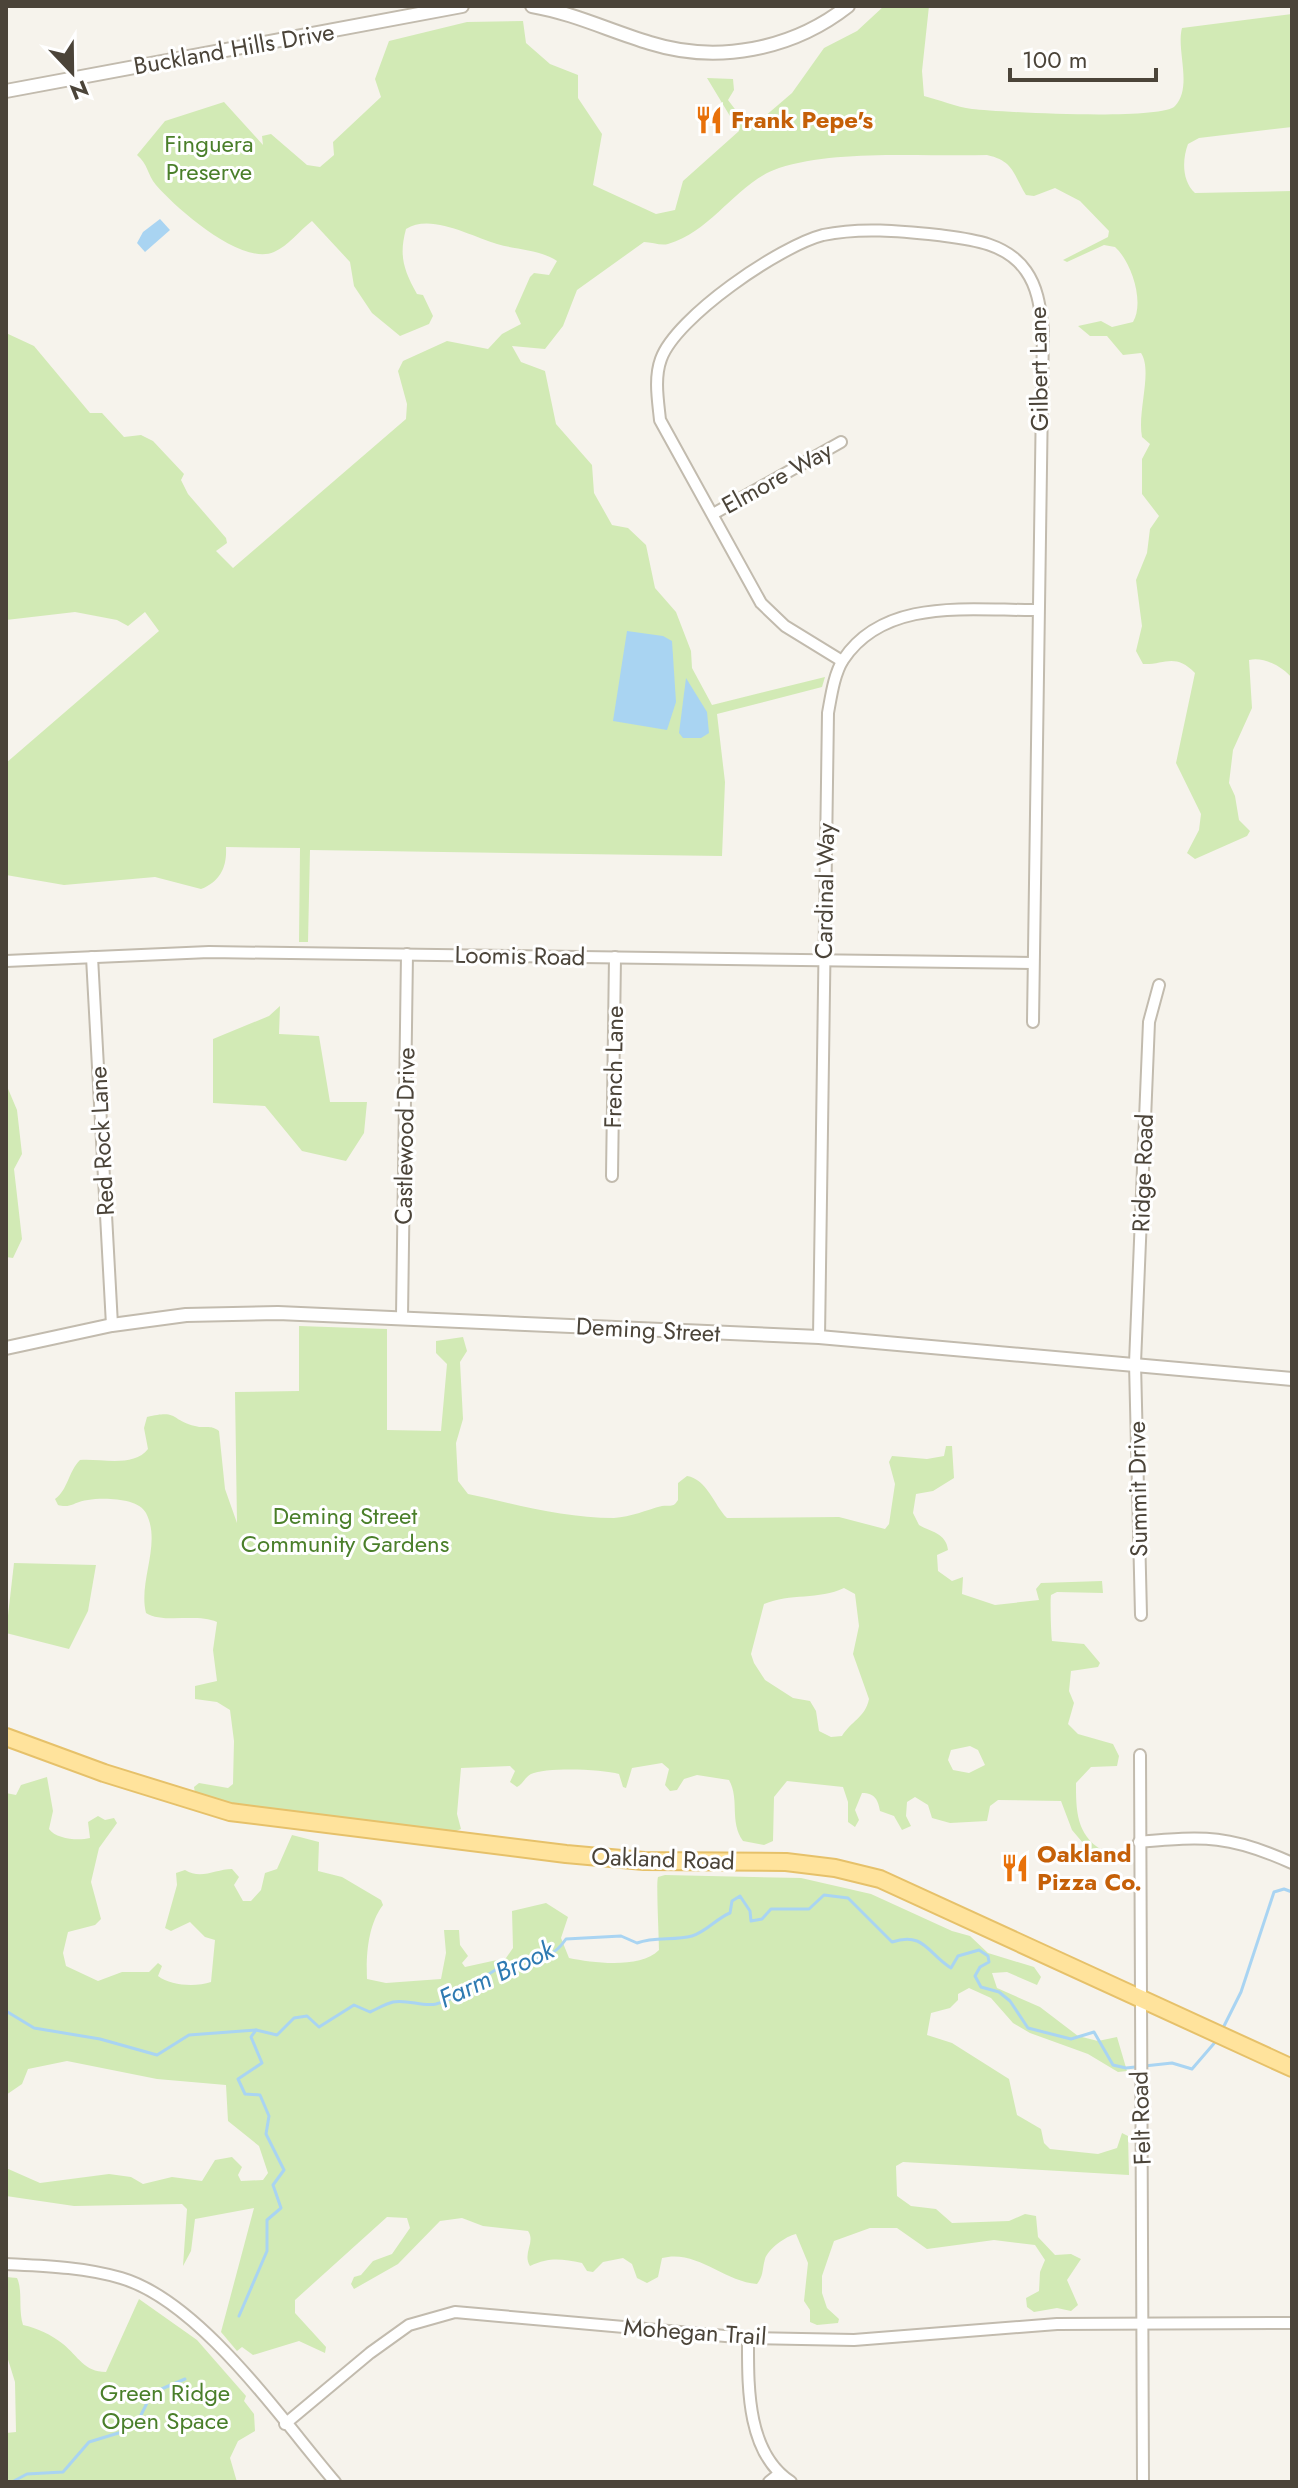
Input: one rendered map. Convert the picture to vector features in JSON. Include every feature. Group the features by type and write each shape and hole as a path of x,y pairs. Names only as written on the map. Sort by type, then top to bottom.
{"main road":[{"name":"Oakland Road","path":"6,1737 162,1792 245,1814 644,1861 786,1862 835,1868 880,1879 1292,2068"}],"street":[{"name":"Buckland Hills Drive","path":"6,91 462,6"},
{"path":"532,6 567,13 659,46 704,53 746,50 783,42 821,24 848,6"},
{"name":"Gilbert Lane","path":"842,661 785,626 761,603 660,420 657,390 661,358 681,331 762,262 792,246 845,231 900,231 977,239 1001,249 1025,269 1038,296 1043,329 1033,1022"},
{"name":"Elmore Way","path":"713,514 841,442"},
{"path":"842,661 878,628 920,612 1038,610"},
{"name":"Cardinal Way","path":"819,1337 828,713 842,661"},
{"name":"Loomis Road","path":"6,961 209,952 1033,963"},
{"name":"Castlewood Drive","path":"402,1317 407,954"},
{"name":"Red Rock Lane","path":"92,957 112,1325"},
{"name":"French Lane","path":"612,1176 615,957"},
{"name":"Ridge Road","path":"1135,1363 1149,1022 1159,985"},
{"name":"Deming Street","path":"6,1348 112,1325 239,1312 819,1337 1292,1379"},
{"name":"Summit Drive","path":"1135,1363 1141,1615"},
{"name":"Felt Road","path":"1140,1755 1143,2482"},
{"path":"1139,1842 1226,1839 1249,1844 1292,1863"},
{"path":"6,2264 73,2267 124,2278 177,2306 210,2336 335,2482"},
{"name":"Mohegan Trail","path":"285,2424 370,2353 409,2325 455,2312 748,2338 869,2339 1057,2324 1292,2323"},
{"path":"748,2338 748,2400 762,2443 779,2474 791,2482"},
{"path":"769,2482 779,2474"}],"green space":[{"name":"Finguera Preserve","path":"884,6 929,6 922,71 924,96 972,109 1078,114 1141,113 1163,111 1175,106 1184,79 1182,28 1292,14 1292,127 1199,138 1188,144 1184,163 1185,176 1195,193 1292,191 1292,678 1272,663 1249,660 1252,708 1233,750 1229,783 1235,796 1239,820 1250,831 1247,836 1195,859 1187,853 1199,830 1201,814 1176,763 1195,673 1175,661 1143,664 1136,651 1142,626 1136,580 1147,553 1150,529 1159,516 1142,494 1142,459 1150,444 1142,437 1141,427 1146,370 1141,353 1123,355 1107,336 1090,336 1078,326 1101,321 1112,327 1133,322 1138,304 1137,293 1126,262 1115,247 1104,245 1067,262 1063,260 1108,237 1109,231 1080,201 1055,188 1034,196 1026,195 1012,169 1003,161 987,155 882,155 802,162 764,175 684,238 665,244 644,242 577,290 563,326 545,349 512,346 521,362 545,371 556,424 592,465 594,493 612,525 628,528 646,545 655,588 676,612 691,651 692,668 712,705 825,677 822,687 717,714 725,782 722,856 310,850 308,942 299,942 300,848 226,847 221,872 213,882 201,889 155,877 64,885 6,875 6,763 159,631 145,612 128,626 117,620 75,612 6,620 6,333 34,346 90,413 102,413 124,437 141,435 153,441 184,474 181,480 188,494 226,538 227,543 216,551 233,568 406,419 407,404 398,371 403,361 447,341 488,349 502,334 521,324 515,311 530,277 534,273 549,275 557,261 543,254 497,244 439,225 416,225 406,229 403,254 408,277 417,294 423,295 433,316 429,324 400,336 372,313 354,286 350,262 312,221 279,249 260,254 227,243 178,207 156,185 137,155 165,121 224,102 263,145 262,136 271,134 307,165 320,167 334,155 333,142 381,97 375,79 389,41 467,22 523,21 526,43 550,64 578,75 578,98 602,134 593,185 656,214 675,210 683,181 739,131 707,78 733,79 734,90 728,100 744,121 757,123 792,93 824,48 857,31"},
{"path":"280,1006 279,1034 319,1036 330,1102 367,1102 364,1133 346,1161 302,1151 265,1106 213,1103 213,1039 269,1016"},
{"path":"6,1084 17,1110 22,1154 14,1169 22,1239 13,1258 6,1257"},
{"name":"Deming Street Community Gardens","path":"299,1326 387,1329 387,1430 441,1431 447,1364 436,1353 436,1341 463,1337 467,1351 460,1362 463,1419 456,1443 458,1481 468,1494 577,1516 614,1518 673,1505 678,1500 678,1483 687,1476 705,1487 727,1518 839,1517 885,1529 889,1524 895,1484 889,1462 892,1456 927,1459 944,1456 946,1446 952,1446 954,1478 933,1491 916,1494 913,1513 919,1525 937,1534 947,1544 948,1550 937,1555 938,1571 952,1581 963,1577 962,1594 995,1605 1039,1600 1036,1589 1041,1583 1102,1581 1103,1593 1057,1592 1051,1595 1051,1604 1052,1641 1084,1644 1100,1663 1098,1667 1071,1671 1069,1691 1074,1703 1068,1724 1078,1734 1113,1744 1119,1756 1117,1766 1091,1767 1076,1783 1079,1821 1087,1837 1102,1850 1102,1857 1094,1856 1072,1830 1061,1801 998,1800 990,1806 987,1821 950,1823 932,1818 928,1805 915,1797 907,1802 906,1816 911,1826 902,1830 894,1816 880,1811 873,1796 862,1793 855,1810 859,1820 855,1827 848,1822 848,1802 843,1787 787,1781 774,1797 773,1841 764,1845 743,1841 736,1826 734,1795 729,1780 697,1775 684,1779 677,1790 670,1791 665,1785 669,1769 662,1763 632,1768 626,1788 619,1774 600,1771 538,1772 529,1775 517,1787 510,1782 515,1771 510,1766 461,1768 457,1814 461,1829 451,1833 233,1809 195,1793 194,1787 199,1783 228,1788 233,1784 234,1741 230,1710 217,1702 195,1699 195,1686 217,1681 213,1650 217,1622 199,1618 161,1618 146,1613 145,1588 152,1537 142,1508 111,1499 62,1506 55,1499 63,1491 80,1460 116,1461 142,1455 148,1449 144,1428 147,1417 164,1414 187,1424 219,1431 225,1489 237,1523 235,1392 299,1391","holes":["844,1588 855,1594 859,1626 853,1654 869,1699 864,1711 842,1736 831,1737 819,1731 816,1711 810,1701 793,1698 765,1680 751,1654 764,1604","970,1746 978,1750 985,1765 969,1773 953,1770 948,1760 951,1750"]},
{"path":"14,1563 96,1565 88,1611 69,1649 6,1633"},
{"path":"47,1777 53,1811 49,1829 52,1832 68,1838 85,1839 90,1838 88,1822 98,1816 105,1820 114,1818 117,1823 99,1848 91,1882 101,1919 95,1925 68,1932 63,1953 66,1966 98,1981 122,1972 149,1972 158,1963 162,1966 158,1976 170,1982 191,1985 211,1982 215,1940 205,1937 190,1922 171,1931 165,1928 177,1885 176,1873 185,1870 203,1874 232,1869 239,1877 234,1885 243,1901 251,1901 261,1890 265,1873 277,1869 292,1835 319,1842 318,1871 342,1877 381,1900 383,1905 374,1921 369,1940 367,1979 386,1983 441,1979 446,1953 444,1930 459,1930 460,1945 468,1956 462,1963 465,1967 506,1958 513,1948 512,1911 546,1903 568,1917 561,1938 569,1958 616,1963 651,1956 659,1950 657,1881 658,1877 665,1875 801,1878 871,1894 952,1931 970,1936 988,1953 1034,1967 1041,1977 1037,1985 1007,1972 992,1973 997,1988 1040,2007 1078,2036 1098,2041 1117,2037 1127,2071 1118,2072 1088,2054 1030,2033 1013,2023 991,1998 969,1988 958,1994 958,2000 950,2008 931,2013 927,2035 952,2043 1009,2079 1017,2115 1041,2129 1044,2143 1050,2149 1098,2154 1117,2148 1122,2133 1128,2136 1129,2175 903,2162 896,2166 897,2196 911,2206 936,2209 952,2223 1009,2221 1025,2214 1036,2216 1038,2237 1055,2255 1071,2254 1081,2259 1067,2280 1078,2305 1071,2311 1057,2308 1034,2312 1027,2307 1026,2298 1039,2291 1040,2272 1045,2260 1035,2245 994,2240 927,2249 897,2228 870,2228 834,2241 822,2276 822,2293 827,2308 839,2319 838,2323 817,2325 810,2322 810,2310 804,2301 808,2263 796,2234 770,2251 757,2284 745,2282 698,2261 674,2256 662,2258 658,2277 647,2283 637,2278 632,2264 623,2258 603,2262 593,2272 587,2271 582,2263 562,2260 530,2266 527,2257 531,2239 528,2231 483,2226 462,2218 440,2221 398,2264 354,2289 351,2284 354,2277 361,2275 373,2261 392,2254 410,2228 407,2218 387,2217 295,2300 295,2313 326,2347 325,2353 299,2341 253,2355 242,2347 237,2351 221,2332 254,2208 195,2219 191,2251 183,2266 187,2209 182,2204 74,2206 6,2196 6,2168 40,2183 109,2174 131,2177 143,2184 172,2177 202,2181 215,2160 232,2157 242,2167 238,2175 241,2181 263,2180 268,2173 259,2146 228,2121 226,2085 157,2079 67,2061 28,2069 22,2084 6,2095 6,1793 16,1795 21,1785"},
{"name":"Green Ridge Open Space","path":"6,2277 17,2278 23,2325 54,2338 82,2362 98,2371 106,2372 139,2299 197,2340 246,2396 244,2401 254,2414 255,2431 238,2441 230,2458 237,2482 6,2482 6,2433 16,2432 15,2382 6,2353"}],"water":[{"path":"160,219 170,230 145,252 137,243 143,232"},
{"path":"627,631 663,636 672,641 676,702 667,730 613,721"},
{"path":"686,678 707,712 709,733 701,738 683,738 679,733"}],"waterway":[{"name":"Farm Brook","path":"1222,2030 1241,1992 1274,1892 1284,1889 1292,1892"},
{"name":"Farm Brook","path":"239,2316 267,2251 267,2220 281,2208 273,2185 284,2170 266,2134 269,2116 260,2095 245,2094 238,2079 262,2063 251,2037 256,2030 277,2035 294,2018 307,2016 319,2027 354,2005 370,2012 398,2001 436,2004 457,1996 501,1967 551,1954 566,1939 621,1936 637,1943 692,1936 730,1913 732,1901 740,1896 750,1911 751,1921 762,1919 771,1909 809,1909 824,1895 848,1898 892,1942 903,1939 919,1942 951,1968 958,1956 979,1950 988,1956 989,1962 980,1967 975,1976 981,1987 999,1992 1010,2001 1028,2028 1071,2039 1094,2032 1113,2065 1126,2068 1172,2063 1192,2069 1217,2040"},
{"path":"6,2011 34,2028 100,2039 157,2055 189,2035 256,2030"},
{"name":"Farm Brook","path":"12,2482 27,2474 63,2472 89,2442 125,2431 140,2417 152,2393 185,2379"}],"place":[{"name":"Frank Pepe's","path":"709,120"},
{"name":"Oakland Pizza Co.","path":"1015,1868"}]}
